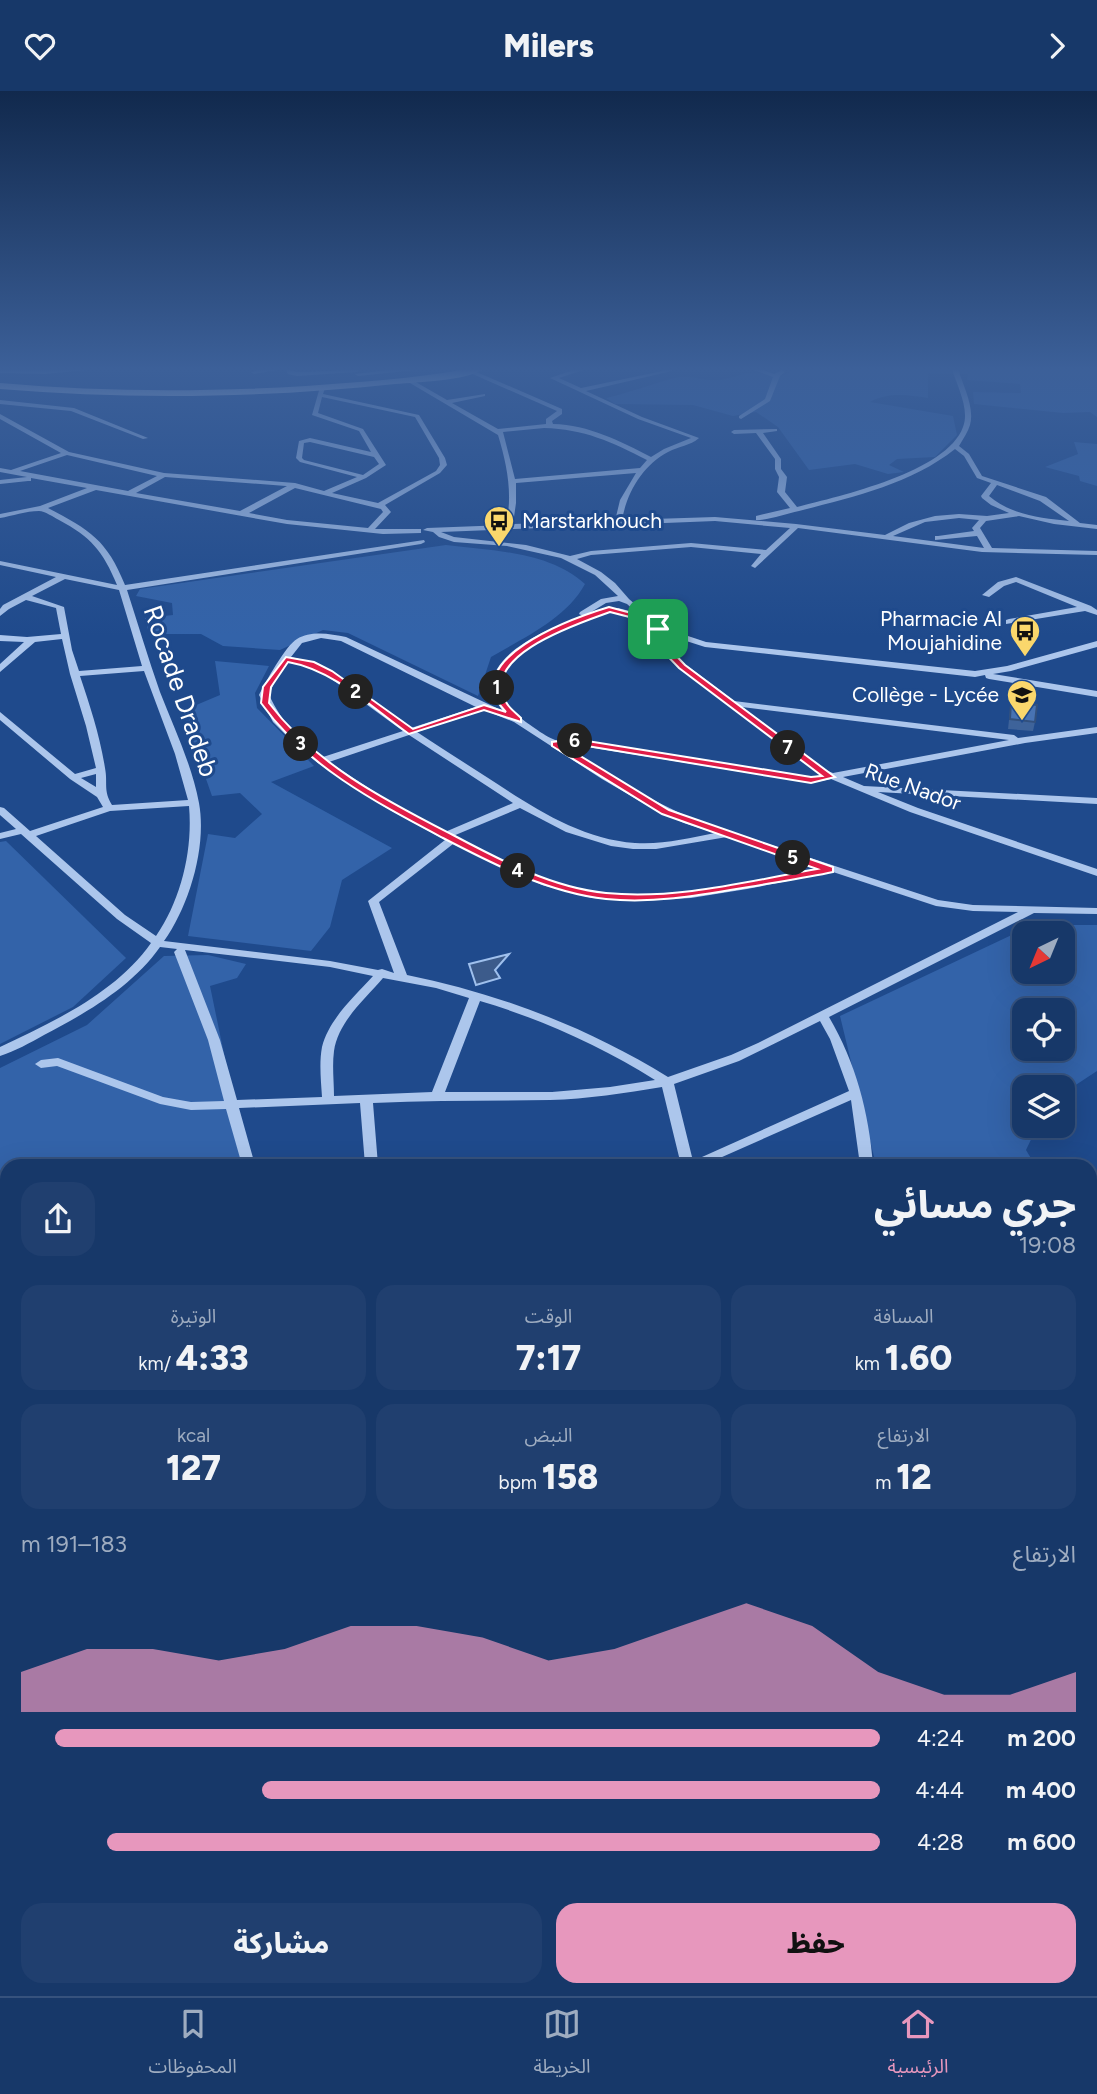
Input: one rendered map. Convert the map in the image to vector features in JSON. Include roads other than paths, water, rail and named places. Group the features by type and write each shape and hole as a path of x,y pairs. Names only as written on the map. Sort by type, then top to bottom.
{"street":[{"path":"11,472 53,458"},
{"path":"89,458 164,475 295,485 380,505 387,512 369,531"},
{"path":"299,458 302,461 364,477"},
{"path":"327,492 382,467 377,458"},
{"path":"380,505 438,472 444,464 441,458"},
{"path":"507,458 513,514 509,526"},
{"path":"648,458 652,460"},
{"path":"618,522 623,500 642,470 655,458"},
{"path":"777,458 783,479 781,492 795,509"},
{"path":"749,521 904,477 943,458"},
{"path":"969,458 977,476 1046,501 1077,524"},
{"path":"0,470 241,514 369,531 396,533 699,519 796,526 989,550 1097,553"},
{"path":"511,481 642,470"},
{"path":"130,493 164,475"},
{"path":"0,482 47,478"},
{"path":"995,483 985,495 986,499 1041,520 1097,527"},
{"path":"241,514 295,485"},
{"path":"0,516 42,508 96,487"},
{"name":"Rocade Dradeb","path":"0,1052 74,1015 120,982 160,944 182,903 191,873 194,803 179,748 121,588 101,546 42,508"},
{"path":"888,536 906,526 933,517 985,518 1021,514"},
{"path":"985,518 976,528 989,550"},
{"path":"569,559 591,553 691,545 766,552 772,550 796,526"},
{"path":"433,539 457,529"},
{"path":"396,533 407,541 422,531"},
{"path":"422,531 433,539 533,549 587,566 606,580 645,619"},
{"path":"919,541 979,533"},
{"name":"Rocade Dradeb","path":"0,563 121,588 433,539"},
{"path":"755,566 766,552"},
{"path":"0,614 5,608 64,576"},
{"path":"986,595 1001,584 1016,579 1093,606 1097,613"},
{"path":"606,580 602,588 608,606"},
{"path":"25,597 60,606 74,674 91,726 101,770 101,795"},
{"path":"608,606 626,609 628,601"},
{"path":"518,720 498,696 496,684 504,666 520,650 575,621 608,606 628,601"},
{"path":"608,606 645,619 673,635 718,646 975,674 1097,694"},
{"path":"1009,622 1093,606"},
{"name":"Rue Nador","path":"645,619 644,625 682,666 814,768 856,787 1097,873"},
{"path":"658,642 673,635"},
{"path":"0,638 32,640 65,636"},
{"path":"829,870 681,896 607,897 549,884 449,838 373,797 321,761 283,728 265,703 267,687 299,641 315,636 334,636 484,707 518,720 659,809 726,835 936,903 1031,911 1097,911"},
{"path":"0,669 32,640"},
{"path":"975,674 1024,665 1097,644"},
{"path":"286,659 311,663 329,673 412,733 520,804 567,830 624,845 646,846 726,835"},
{"path":"74,674 148,668"},
{"path":"729,703 1025,740"},
{"path":"321,761 484,707"},
{"path":"0,715 73,777 101,795 109,809"},
{"path":"555,744 575,741 811,780 1025,740 1097,730"},
{"path":"73,777 101,770"},
{"path":"856,787 1097,801"},
{"path":"0,836 109,809 194,803"},
{"path":"401,975 373,901 449,838 520,804"},
{"path":"0,810 121,917 160,944 401,975 526,1011 583,1035 638,1063 667,1082 686,1159"},
{"path":"0,827 24,831"},
{"path":"41,1064 58,1062 160,1100 191,1107 437,1095 552,1096 610,1091 667,1082 735,1058 1031,911"},
{"path":"180,952 214,1040 246,1159"},
{"path":"328,1100 328,1049 331,1037 382,972"},
{"path":"437,1095 476,995"},
{"path":"823,1016 836,1039 856,1093 866,1159"},
{"path":"708,1159 856,1093"},
{"path":"366,1099 371,1159"}],"place":[{"name":"Marstarkhouch","path":"499,548"},
{"name":"Pharmacie Al Moujahidine","path":"1025,658"},
{"name":"Collège - Lycée","path":"1022,722"}]}
